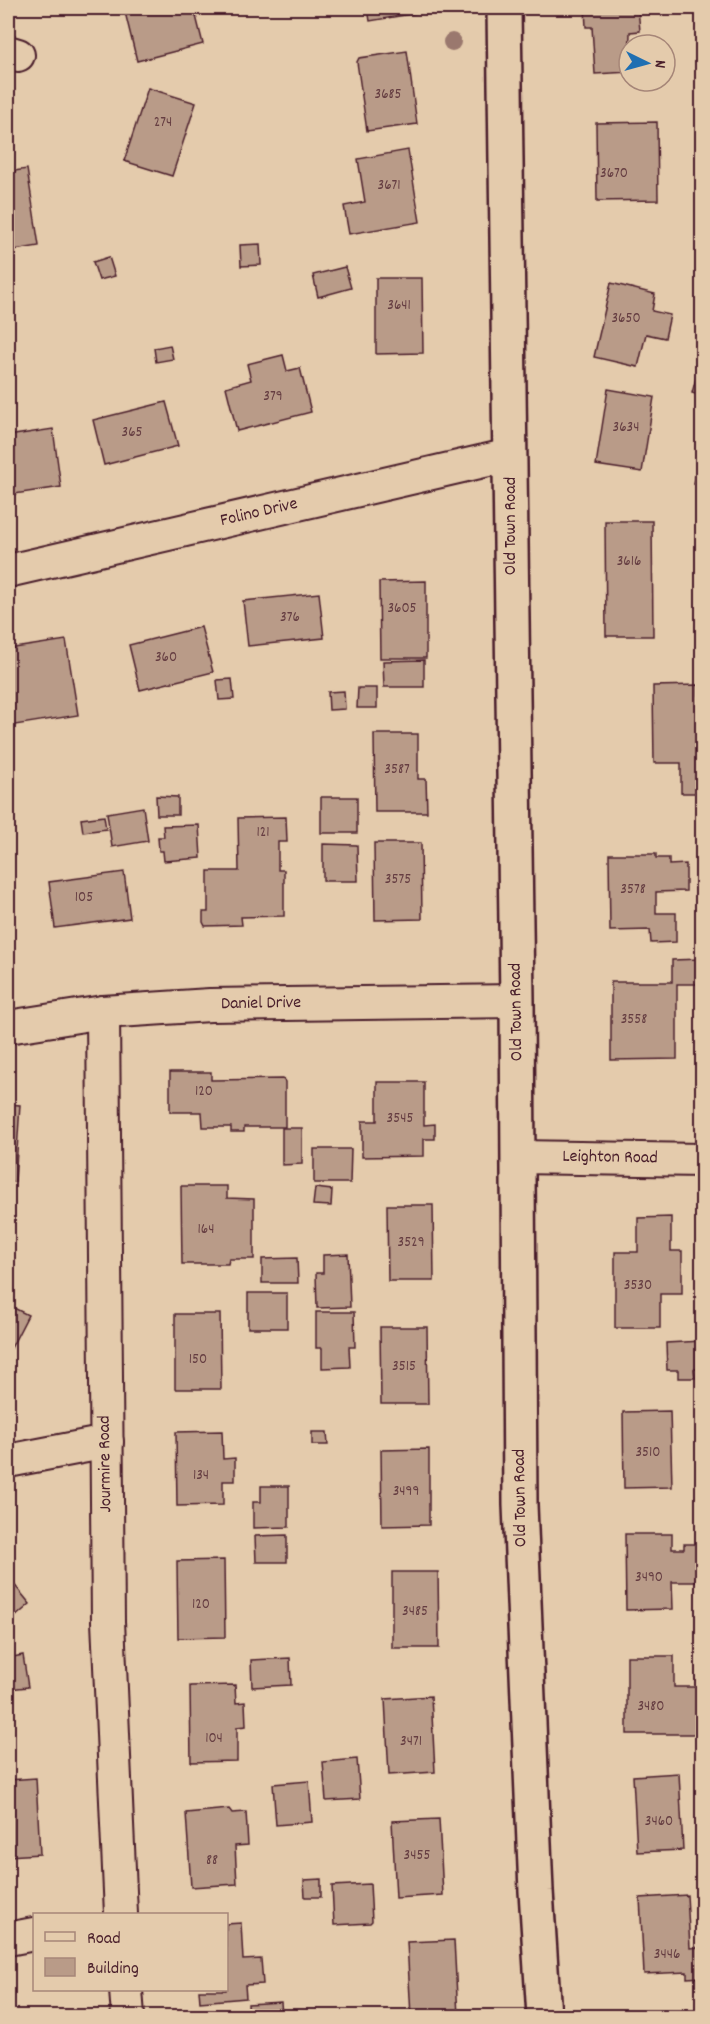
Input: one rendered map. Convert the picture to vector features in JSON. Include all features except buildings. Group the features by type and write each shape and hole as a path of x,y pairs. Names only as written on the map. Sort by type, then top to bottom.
{"main road":[{"name":"Old Town Road","path":"504,8 517,1001 520,1505 544,2016"}],"street":[{"name":"Folino Drive","path":"8,571 510,455"},
{"name":"Daniel Drive","path":"8,1027 103,1012 210,1005 517,1001"},
{"name":"Jourmire Road","path":"103,1012 108,1621 122,1913"},
{"name":"Leighton Road","path":"518,1157 702,1160"},
{"path":"8,1461 106,1442"},
{"path":"8,1939 33,1934"},
{"path":"126,1991 128,2016"}]}
